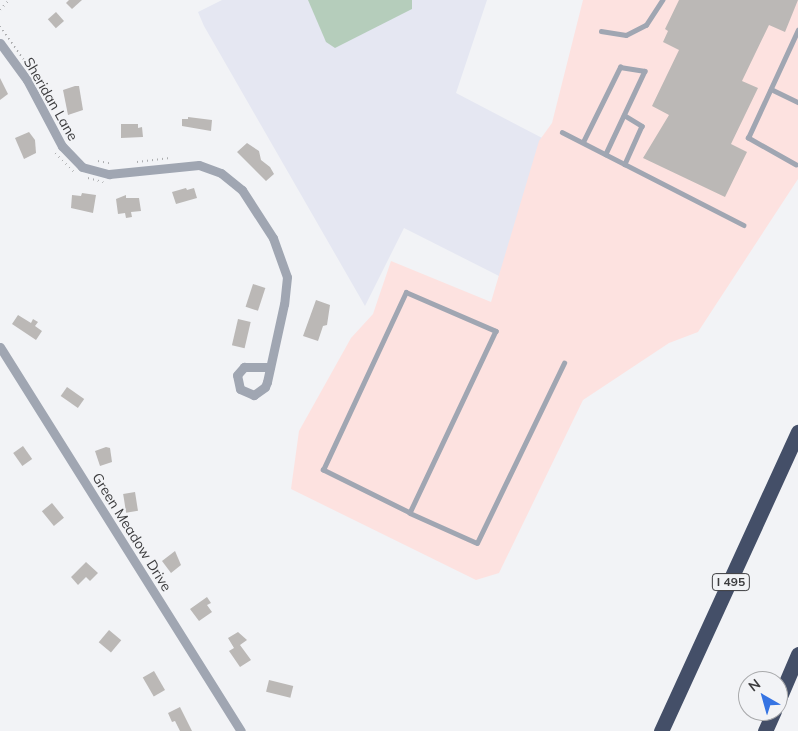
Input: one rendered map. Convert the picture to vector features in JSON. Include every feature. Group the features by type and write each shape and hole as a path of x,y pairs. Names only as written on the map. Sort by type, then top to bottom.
{"highway":[{"name":"I 495","path":"661,731 798,432"},
{"path":"788,678 798,654"}],"street":[{"name":"Sheridan Lane","path":"0,43 28,80 62,146 82,167 110,174 199,165 221,173 242,190 273,238 287,277 270,367"},
{"name":"Green Meadow Drive","path":"0,347 241,731"}],"lane":[{"path":"601,31 626,35 646,25 662,0"},
{"path":"796,164 748,138 798,30"},
{"path":"583,142 620,67 645,71 606,154"},
{"path":"771,89 798,102"},
{"path":"624,115 642,126 625,164"},
{"path":"562,132 744,225"},
{"path":"410,513 496,331 406,292 323,470 410,513 477,542 564,363"}],"path":[{"path":"0,10 9,0"},
{"path":"0,26 40,84"},
{"path":"54,151 73,172 109,183"},
{"path":"130,162 174,158"},
{"path":"97,161 122,164"}],"shaded area":[{"path":"222,0 487,0 456,93 546,140 499,276 404,228 365,306 204,26 198,12"},
{"path":"583,0 798,0 798,179 698,332 669,343 583,400 499,573 476,580 291,489 299,431 351,338 373,314 391,261 491,302 539,141 552,123"}],"green space":[{"path":"308,0 412,0 412,9 335,48 326,42"}],"building":[{"path":"69,0 82,0 72,9 66,3"},
{"path":"679,0 798,0 785,32 769,25 742,81 758,88 731,144 747,152 725,197 643,158 669,115 652,106 679,50 663,42 668,31 665,29"},
{"path":"56,12 64,21 56,28 48,19"},
{"path":"0,78 8,94 0,100"},
{"path":"79,86 83,110 68,115 63,90"},
{"path":"188,117 212,120 211,131 182,126 182,119 188,119"},
{"path":"121,124 138,124 138,128 142,127 143,137 121,138"},
{"path":"29,132 35,140 36,153 24,159 15,138"},
{"path":"247,143 259,151 261,160 270,167 274,174 266,181 237,152"},
{"path":"186,188 187,190 194,188 197,198 176,204 172,192"},
{"path":"82,193 96,195 93,213 71,208 72,195 81,196"},
{"path":"126,195 126,198 139,198 141,211 131,212 132,217 126,218 125,213 118,214 116,199"},
{"path":"253,284 265,288 258,311 246,307"},
{"path":"316,300 330,305 327,325 323,326 318,341 303,336"},
{"path":"18,315 31,323 33,319 38,322 35,326 42,331 36,340 12,324"},
{"path":"238,319 251,322 245,348 232,345"},
{"path":"67,387 84,399 78,408 61,396"},
{"path":"23,446 32,459 22,466 13,453"},
{"path":"106,447 110,448 112,462 100,466 95,451"},
{"path":"135,492 138,511 126,513 123,494"},
{"path":"52,503 64,518 54,526 42,511"},
{"path":"175,551 181,565 171,573 162,561"},
{"path":"86,562 98,573 90,581 86,577 78,585 71,577"},
{"path":"207,597 211,603 207,605 212,612 199,621 190,609"},
{"path":"109,630 121,640 111,653 99,642"},
{"path":"238,632 247,640 240,645 251,660 240,667 229,651 234,648 228,638"},
{"path":"154,671 165,690 154,697 143,678"},
{"path":"269,680 293,686 290,698 266,692"},
{"path":"180,707 192,731 180,731 175,721 172,722 168,713"}]}
